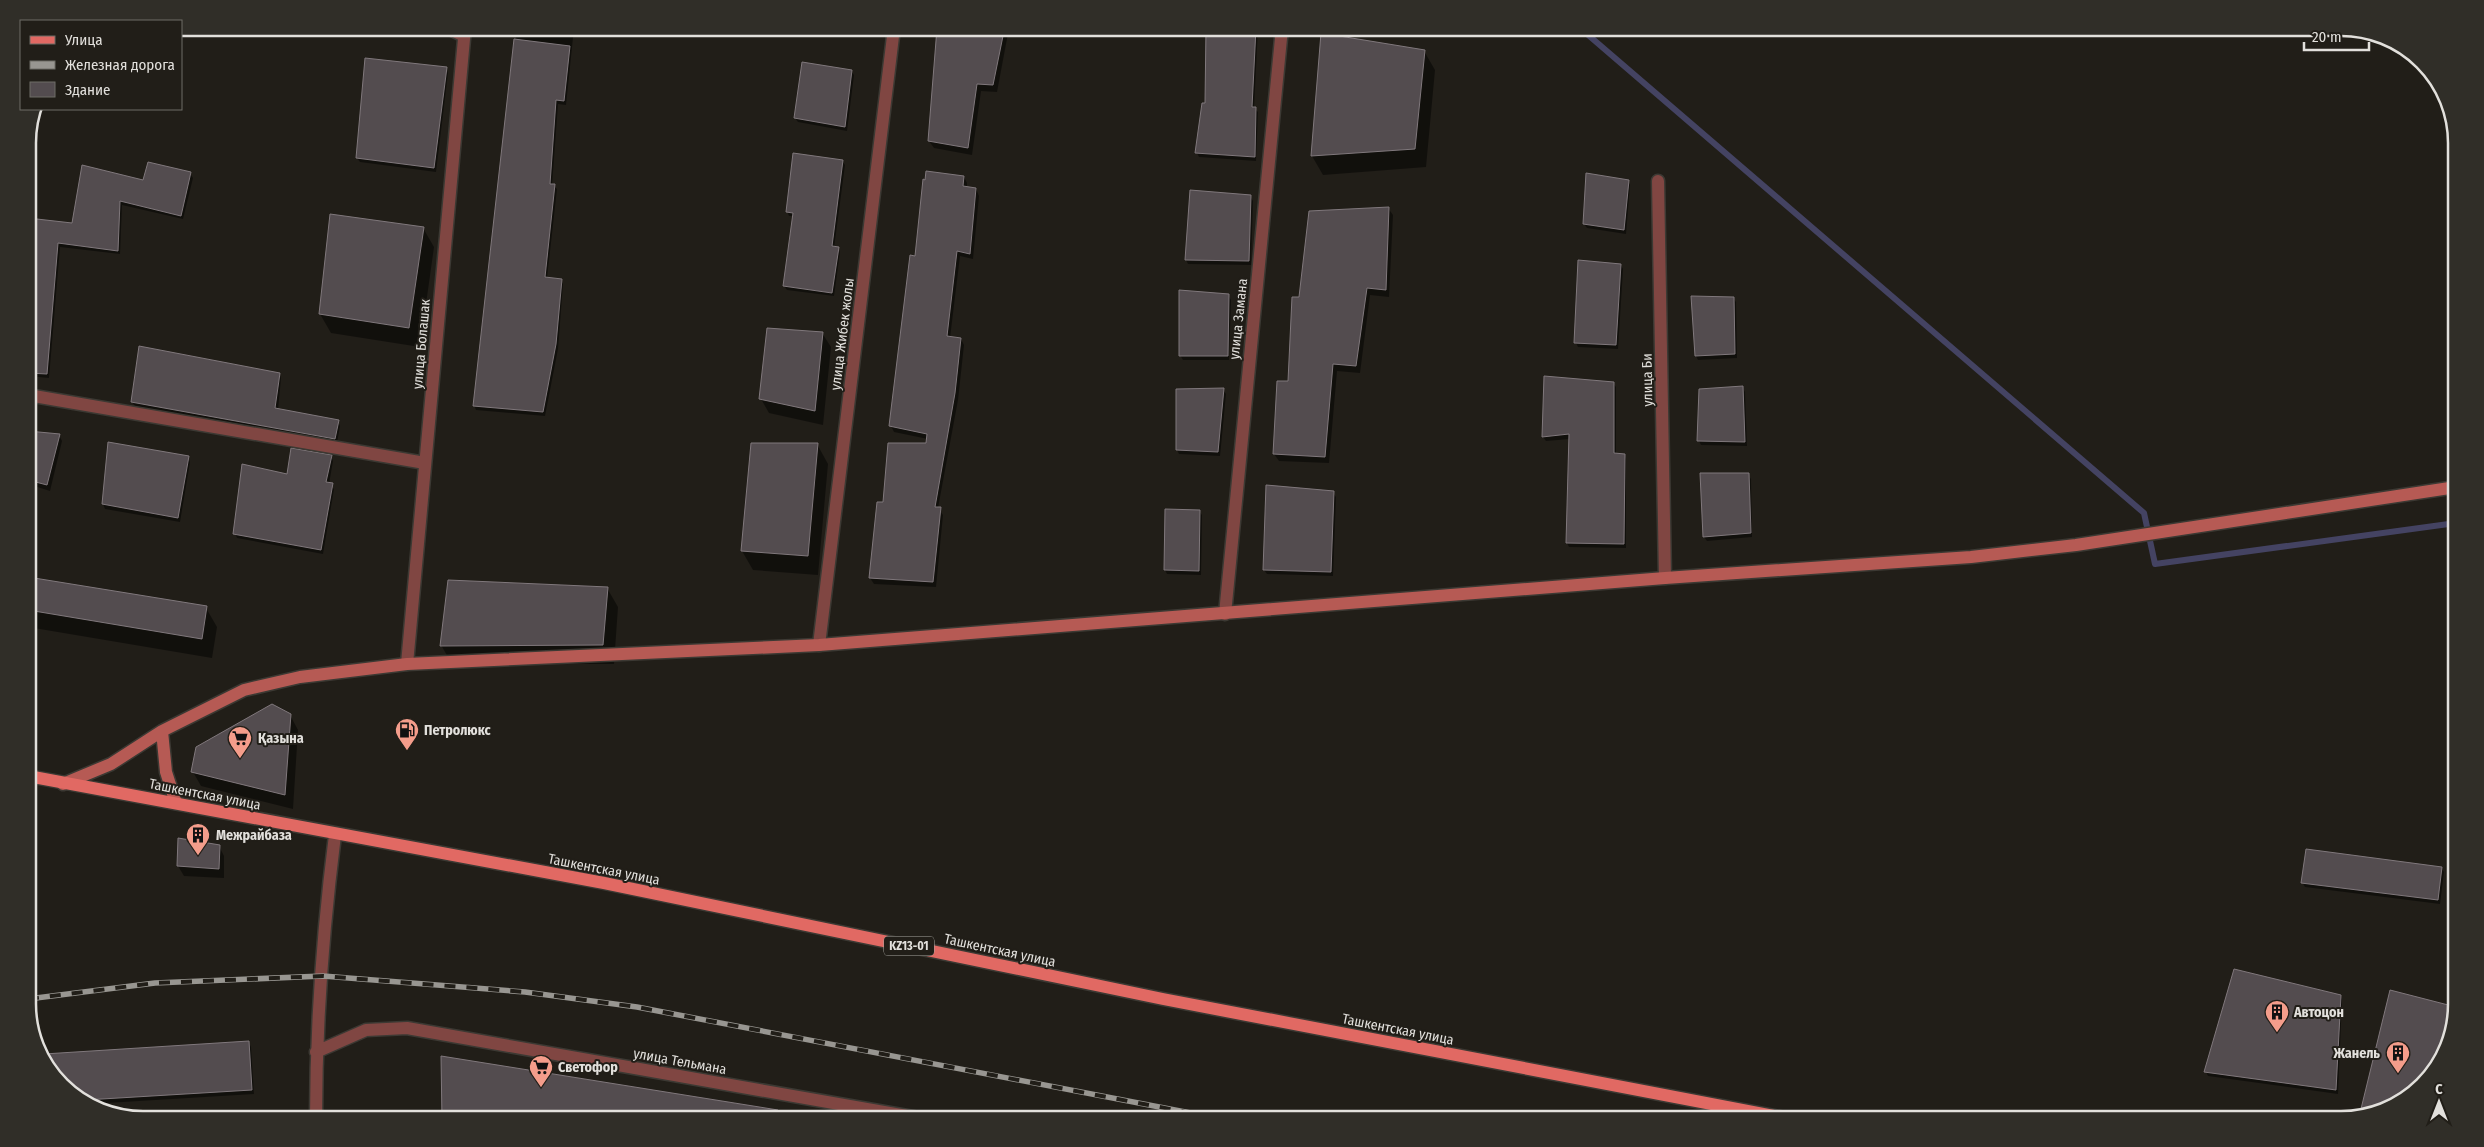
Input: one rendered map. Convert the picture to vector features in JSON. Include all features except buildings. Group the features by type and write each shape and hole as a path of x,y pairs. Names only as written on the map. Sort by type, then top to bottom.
{"main road":[{"path":"63,784 111,764 162,731 244,690 300,677 407,664 819,645 1666,578 1971,557 2076,545 2448,488"},
{"path":"162,731 166,772 176,803"},
{"name":"Ташкентская улица","path":"36,778 176,803 335,835 604,883 1163,999 1743,1111"}],"street":[{"name":"улица Болашак","path":"407,664 464,36"},
{"name":"улица Жибек жолы","path":"819,645 893,36"},
{"name":"улица Замана","path":"1224,614 1281,36"},
{"name":"улица Би","path":"1658,181 1666,578"},
{"path":"36,396 425,463"},
{"path":"316,1111 316,1052 323,976 325,918 335,835"},
{"name":"улица Тельмана","path":"316,1052 366,1030 407,1028 873,1111"}],"waterway":[{"path":"1589,36 2144,513 2155,564 2448,524"}],"railway":[{"path":"36,998 155,983 323,976 525,992 637,1007 1180,1111"}],"place":[{"name":"Петролюкс","path":"407,751"},
{"name":"Қазына","path":"240,759"},
{"name":"Межрайбаза","path":"198,856"},
{"name":"Автоцон","path":"2277,1033"},
{"name":"Жанель","path":"2398,1074"},
{"name":"Светофор","path":"541,1088"}]}
